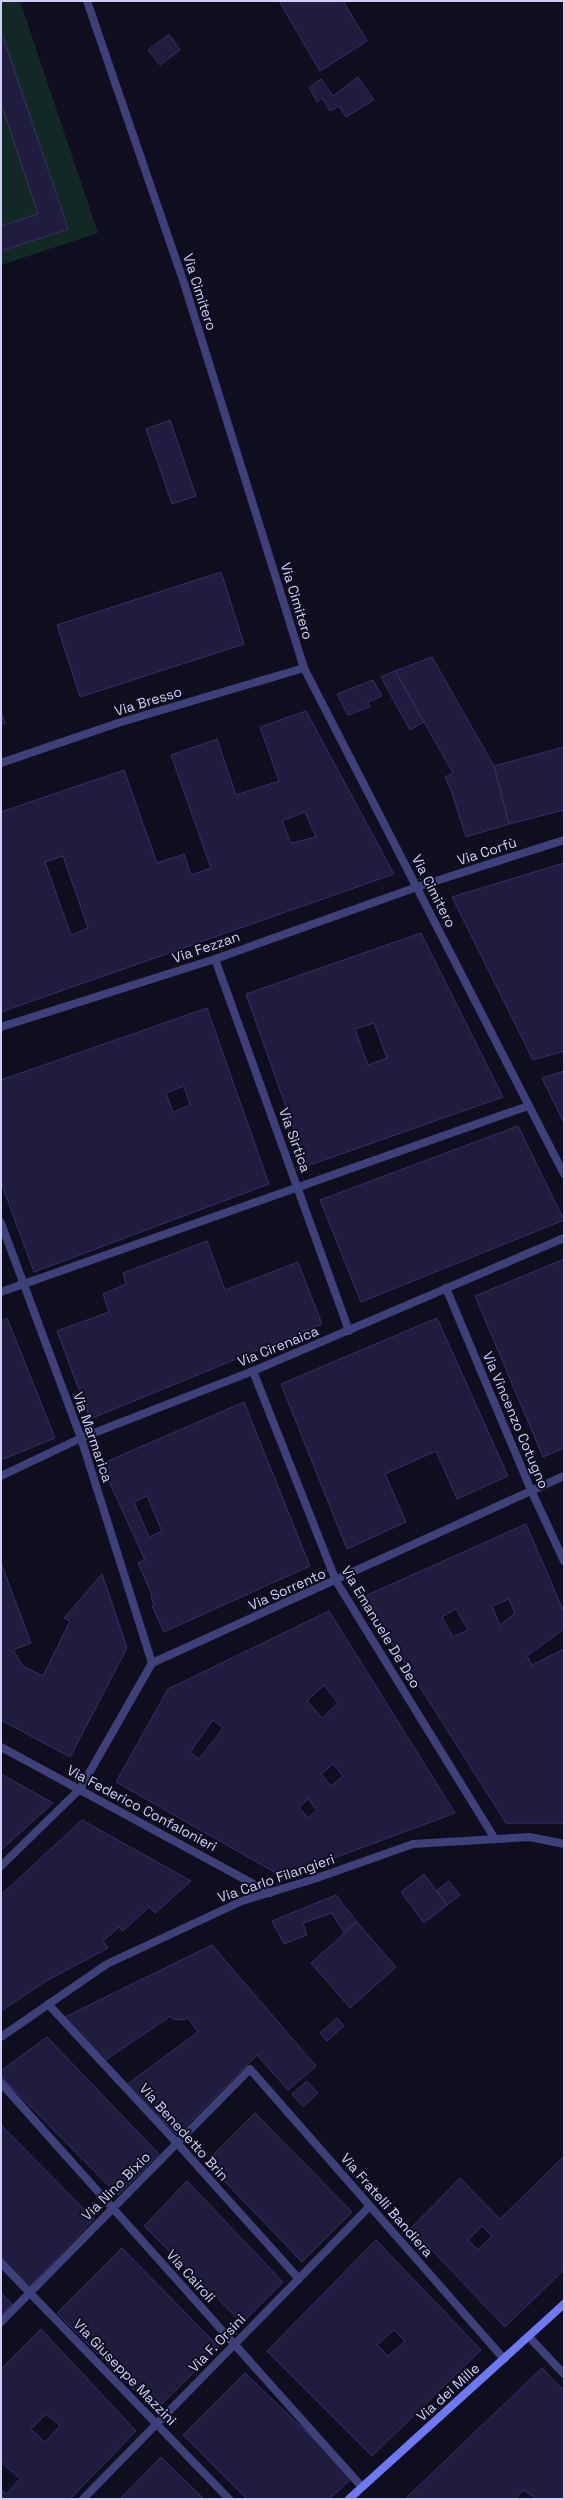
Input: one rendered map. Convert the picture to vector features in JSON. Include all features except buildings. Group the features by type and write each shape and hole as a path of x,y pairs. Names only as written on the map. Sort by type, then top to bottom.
{"street":[{"name":"Via Cimitero","path":"87,1 184,283 304,668 564,1174"},
{"name":"Via Bresso","path":"1,763 118,723 304,668"},
{"name":"Via Corfù","path":"417,887 564,840"},
{"name":"Via Fezzan","path":"1,1027 215,959 417,887"},
{"name":"Via Sirtica","path":"215,959 349,1331"},
{"path":"1,1292 528,1106"},
{"name":"Via Marmarica","path":"1,1223 82,1438 152,1663"},
{"name":"Via Cirenaica","path":"1,1476 82,1438 349,1331 564,1238"},
{"name":"Via Vincenzo Cotugno","path":"446,1288 531,1490 564,1561"},
{"name":"Via Emanuele De Deo","path":"252,1371 336,1581 495,1838"},
{"name":"Via Sorrento","path":"152,1663 336,1581 564,1476"},
{"path":"1,1866 80,1790 152,1663"},
{"name":"Via Federico Confalonieri","path":"1,1747 270,1893"},
{"name":"Via Carlo Filangieri","path":"1,2037 107,1964 242,1901 314,1879 413,1844 530,1837 564,1844"},
{"name":"Via Benedetto Brin","path":"48,2004 177,2143 299,2279"},
{"name":"Via Nino Bixio","path":"1,2322 250,2068"},
{"name":"Via Fratelli Bandiera","path":"250,2068 504,2358"},
{"name":"Via Cairoli","path":"1,2083 112,2209 362,2486"},
{"name":"Via F. Orsini","path":"83,2499 370,2206"},
{"name":"Via Giuseppe Mazzini","path":"1,2263 229,2499"},
{"name":"Via dei Mille","path":"349,2499 564,2304"},
{"path":"529,2337 564,2374"}],"green space":[{"path":"1,1 20,1 98,233 1,265"}]}
